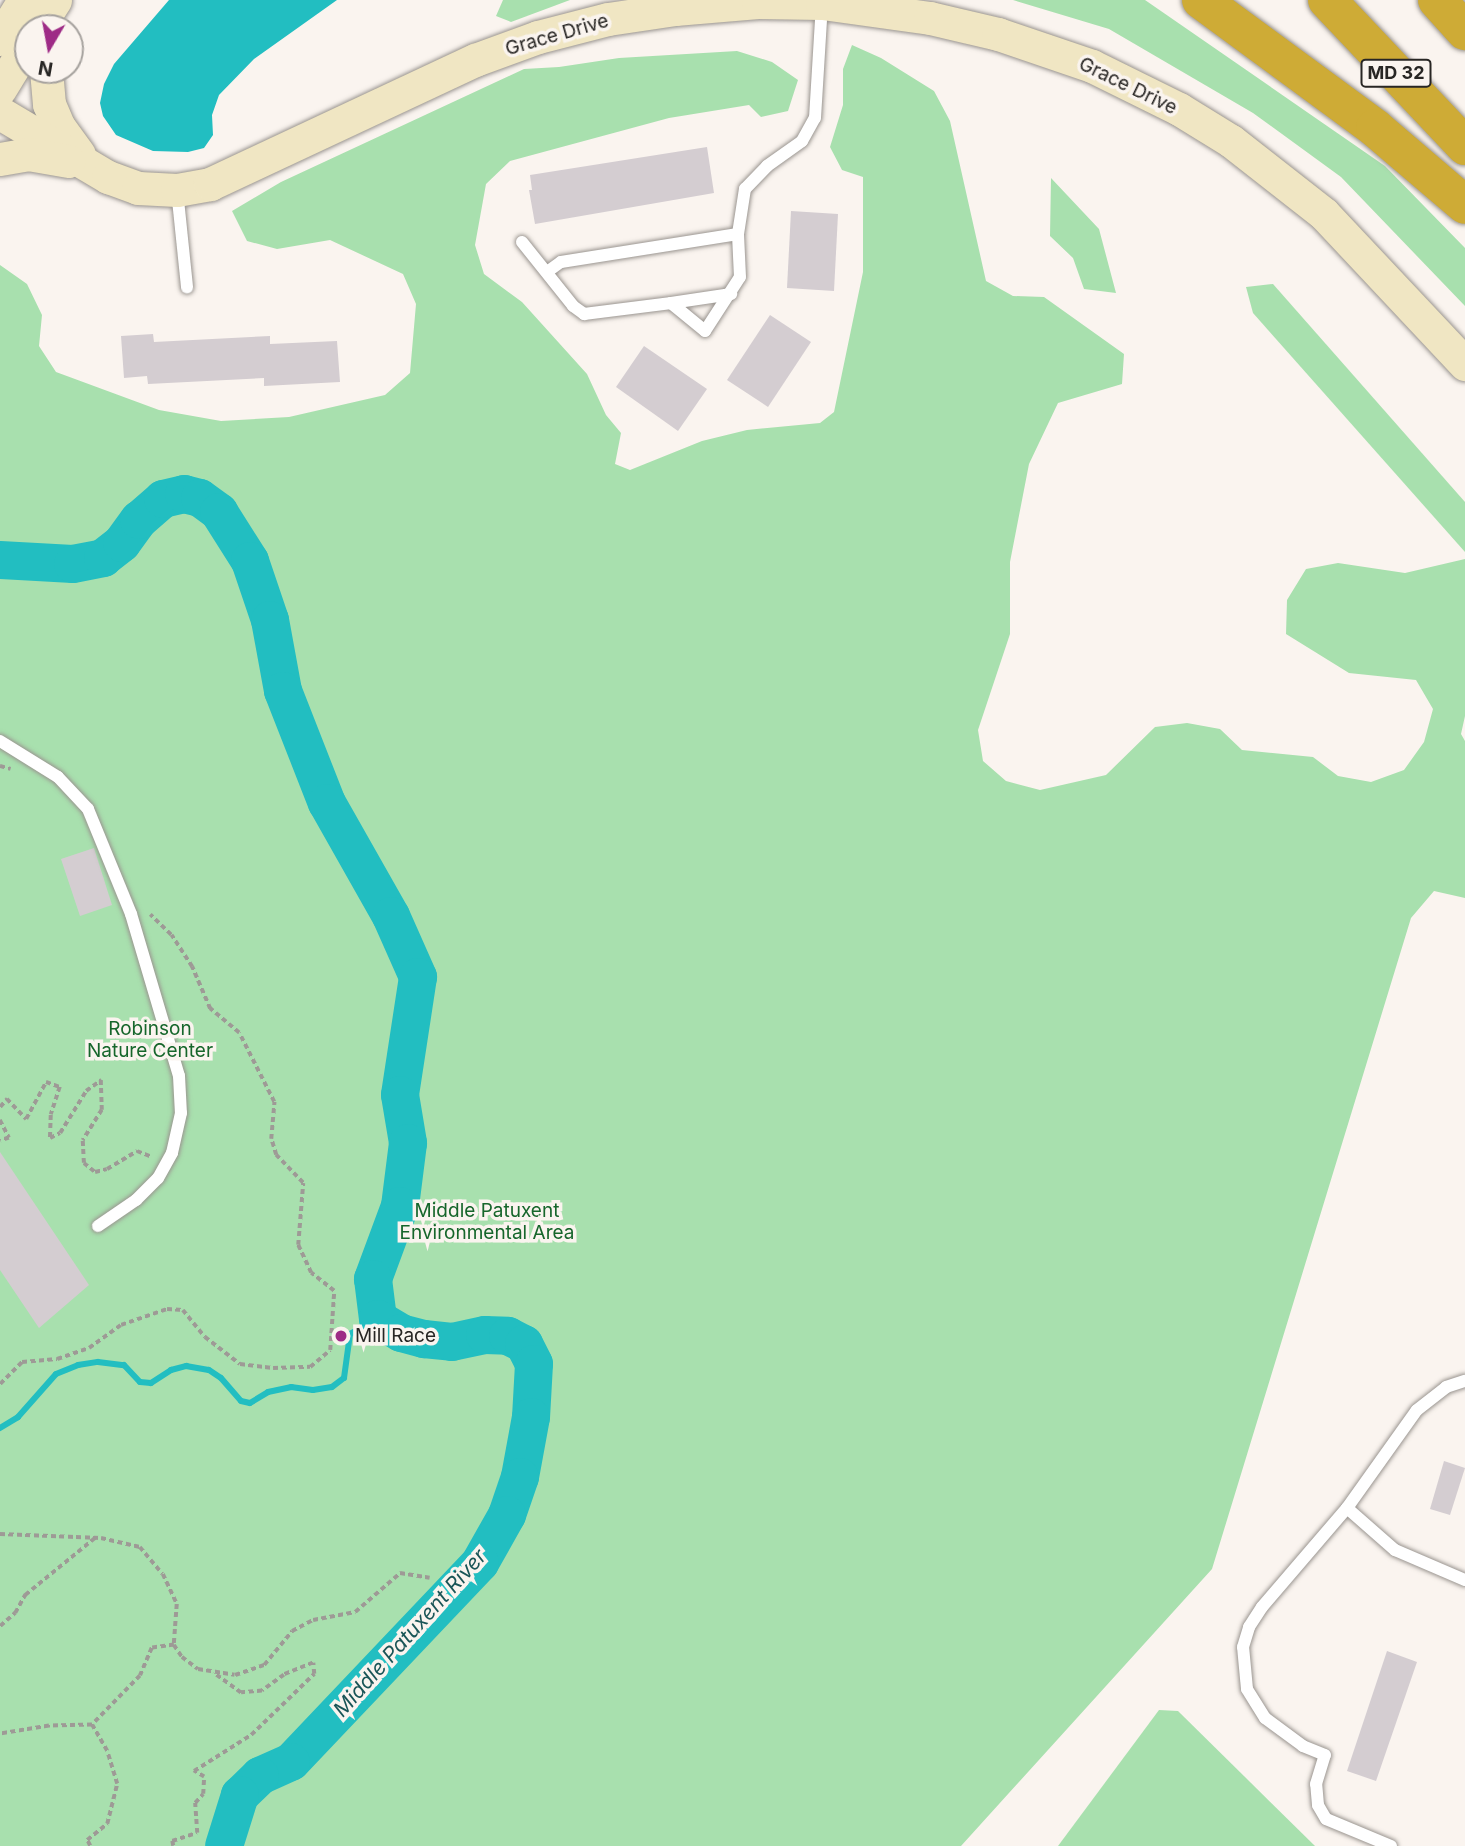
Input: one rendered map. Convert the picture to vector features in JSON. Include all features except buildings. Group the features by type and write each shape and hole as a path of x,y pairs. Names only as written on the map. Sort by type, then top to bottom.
{"highway":[{"path":"1202,0 1374,128 1465,205"},
{"name":"MD 32","path":"1327,0 1465,146"},
{"path":"1437,0 1465,31"}],"street":[{"name":"Grace Drive","path":"0,113 90,167 138,188 177,190 210,184 475,60 538,37 608,19 675,9 758,2 822,3 930,18 998,34 1092,66 1178,109 1231,141 1324,214 1465,364"},
{"path":"0,89 14,66"},
{"path":"47,84 49,104 59,127 90,167"},
{"path":"0,159 28,154 90,167"}],"lane":[{"path":"671,303 705,331 731,294 741,272 738,234 745,189 767,166 802,141 815,118 822,3"},
{"path":"177,190 187,287"},
{"path":"547,272 561,262 738,234"},
{"path":"522,242 573,306 584,314 731,294"},
{"path":"0,741 58,777 88,809 126,902 164,1019 179,1076 181,1113 172,1153 158,1178 136,1200 98,1226"},
{"path":"1391,1846 1326,1819 1318,1805 1316,1784 1325,1755 1303,1746 1265,1718 1247,1689 1242,1647 1249,1627 1262,1606 1347,1508 1417,1410 1446,1387 1465,1381"},
{"path":"1347,1508 1395,1550 1465,1580"}],"path":[{"path":"0,1384 22,1362 57,1359 89,1348 121,1325 167,1309 183,1310 205,1337 240,1364 273,1368 310,1367 330,1350 334,1291 311,1273 299,1245 303,1183 276,1155 271,1139 274,1102 239,1033 210,1009 192,967 171,935 154,918 126,902"},
{"path":"0,1107 7,1099 26,1119 46,1082 60,1087 51,1115 50,1138 60,1133 86,1091 100,1080 103,1110 83,1141 84,1163 95,1172 107,1170 137,1151 166,1163"},
{"path":"0,1120 9,1138 0,1141"},
{"path":"0,1534 95,1538 141,1547 163,1574 177,1604 174,1644 182,1657 198,1670 213,1673 235,1675 264,1665 292,1631 313,1620 355,1612 400,1573 430,1578"},
{"path":"0,1626 15,1613 25,1595 95,1538"},
{"path":"0,1734 49,1726 92,1725 140,1676 152,1648 174,1644"},
{"path":"173,1846 172,1840 197,1833 195,1803 203,1794 204,1777 194,1770 251,1735 314,1674 313,1662 284,1675 262,1691 240,1693 213,1673"},
{"path":"90,1846 87,1840 107,1824 117,1784 107,1751 92,1725"}],"green space":[{"path":"503,0 570,0 511,22 496,16"},
{"path":"1013,0 1145,0 1385,166 1465,248 1465,306 1341,177 1253,113 1109,29"},
{"path":"852,45 881,58 934,91 950,121 986,281 1013,296 1044,297 1124,354 1122,384 1058,403 1029,464 1010,562 1010,634 978,730 983,761 1006,781 1040,790 1106,775 1155,727 1187,723 1220,729 1242,750 1313,757 1338,776 1371,782 1404,770 1424,742 1433,709 1416,680 1349,673 1286,634 1287,600 1306,569 1338,563 1405,573 1465,559 1465,716 1461,734 1465,741 1465,898 1434,891 1411,918 1212,1569 961,1846 0,1846 0,265 27,284 42,315 39,346 56,372 159,410 221,421 289,417 385,395 410,373 416,304 403,274 330,240 277,249 247,241 232,211 281,182 524,69 619,58 737,51 772,62 798,80 788,111 761,117 749,105 669,118 510,161 486,184 475,245 484,274 522,302 587,374 606,415 621,433 615,464 630,470 702,441 747,430 820,423 834,412 863,272 863,177 842,170 830,147 843,105 843,69"},
{"path":"1051,178 1099,229 1116,293 1084,289 1073,258 1050,236"},
{"path":"1273,284 1465,502 1465,552 1253,313 1246,287"},
{"path":"1159,1710 1178,1711 1315,1846 1058,1846"}],"water":[{"path":"169,0 337,0 254,59 219,95 212,115 213,135 204,148 188,152 153,151 116,135 103,116 100,103 104,84 114,64"}],"waterway":[{"name":"Middle Patuxent River","path":"0,560 73,564 103,558 122,543 139,520 163,499 184,494 200,498 219,512 250,561 270,620 283,691 327,803 391,916 418,977 400,1095 408,1143 400,1206 373,1279 378,1319 401,1333 424,1339 452,1342 485,1335 508,1336 524,1344 534,1364 531,1417 520,1477 507,1515 480,1563 291,1762 260,1776 240,1795 224,1846"},
{"path":"0,1428 18,1417 56,1374 78,1365 98,1362 124,1365 140,1382 151,1383 171,1370 186,1366 209,1370 221,1378 241,1401 250,1403 268,1392 291,1387 313,1390 332,1387 344,1378 350,1334 378,1319"}],"place":[{"name":"Mill Race","path":"341,1336"}],"park label":[{"name":"Robinson Nature Center","path":"150,1040"},
{"name":"Middle Patuxent Environmental Area","path":"487,1222"}]}
